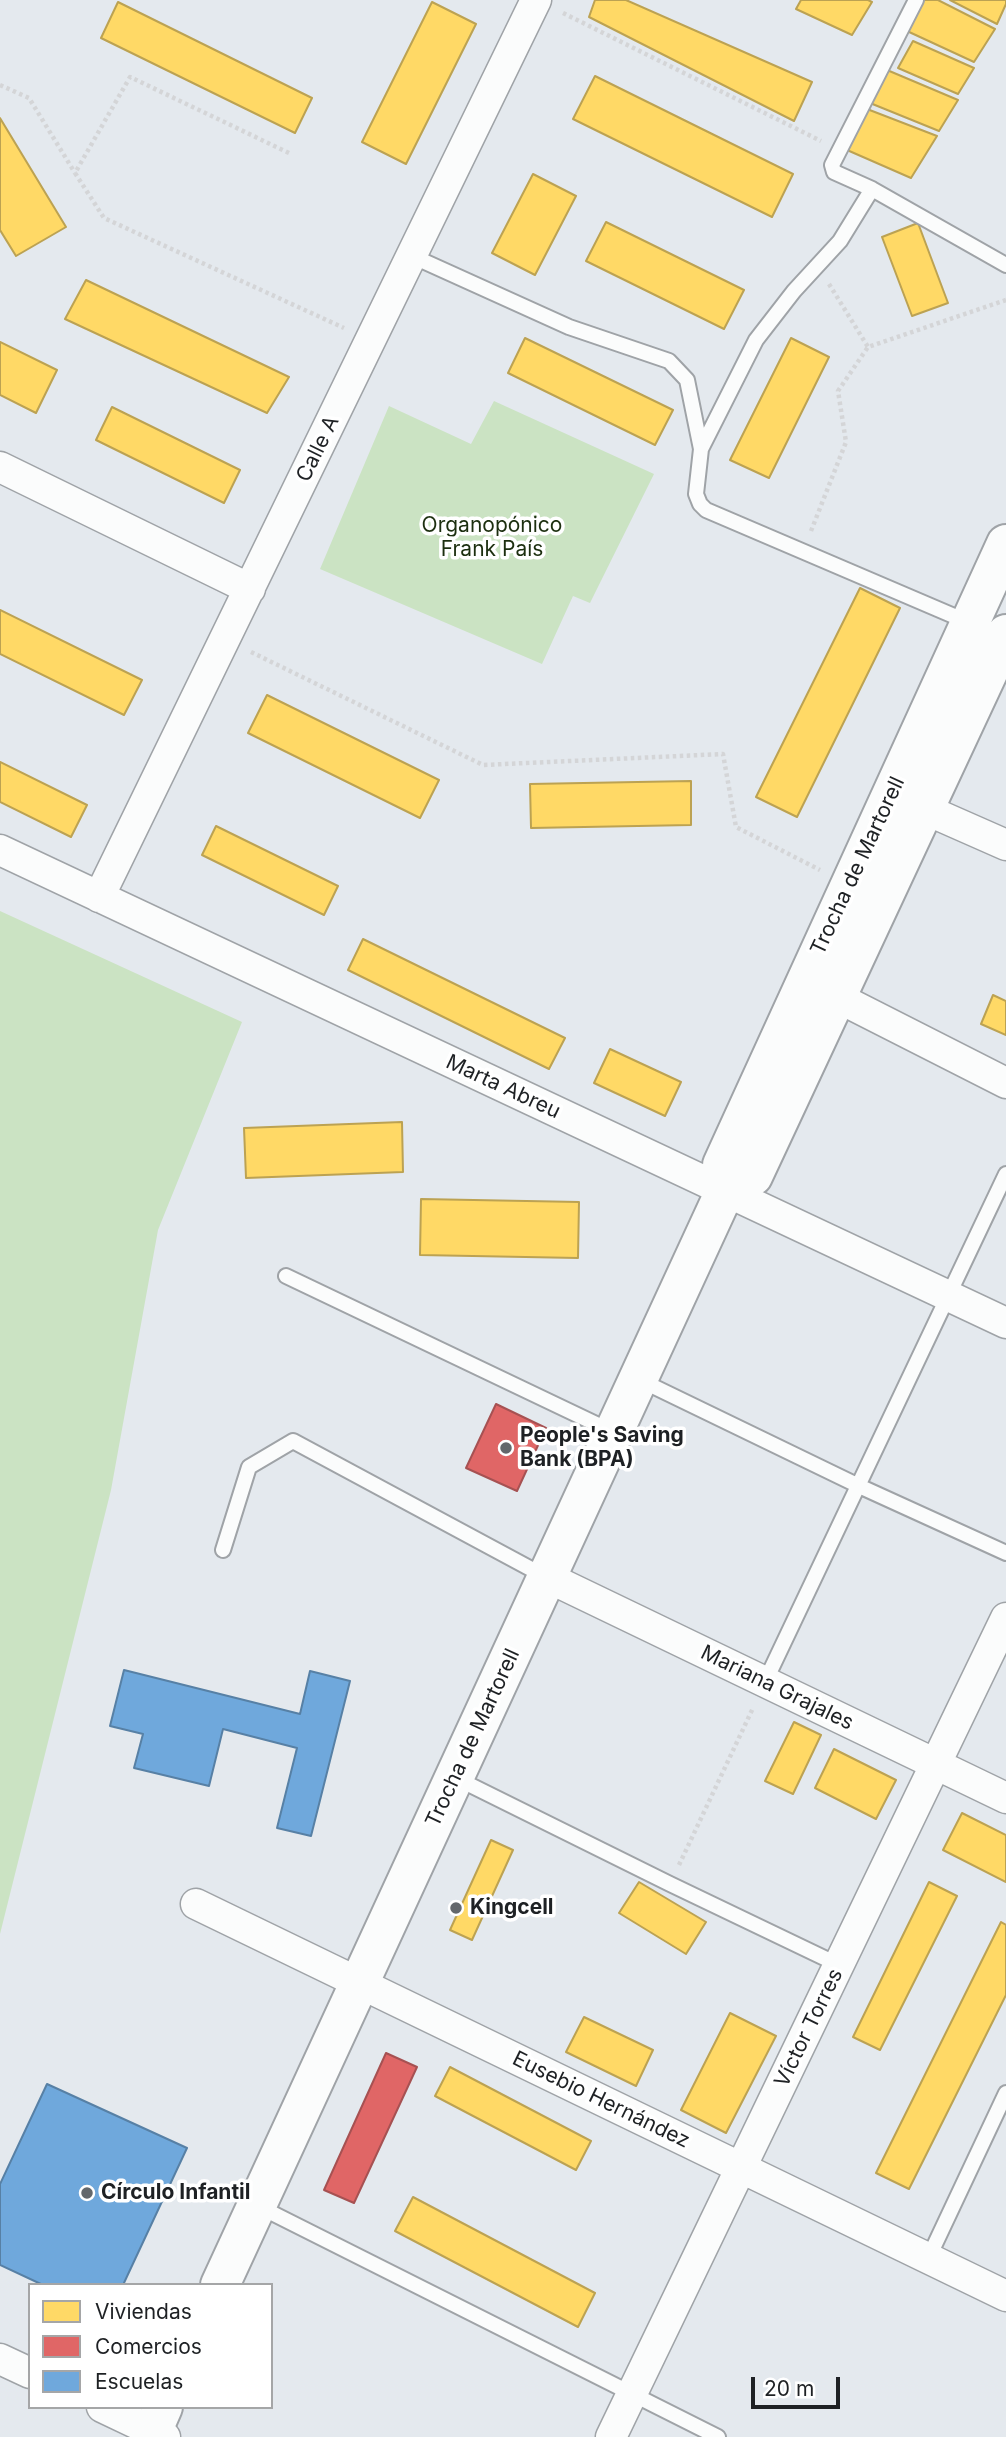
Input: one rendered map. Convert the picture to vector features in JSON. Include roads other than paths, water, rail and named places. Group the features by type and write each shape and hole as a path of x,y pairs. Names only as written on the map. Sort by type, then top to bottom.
{"street":[{"name":"Calle A","path":"99,897 412,256 545,3"},
{"path":"0,467 250,589"},
{"name":"Trocha de Martorell","path":"821,989 908,801 969,622 1006,544"},
{"path":"969,622 1005,640"},
{"name":"Trocha de Martorell","path":"221,2283 725,1191 754,1176 821,989 849,885 908,801 1005,640"},
{"path":"908,801 1006,845"},
{"name":"Marta Abreu","path":"0,850 1006,1323"},
{"path":"821,989 1006,1083"},
{"name":"Mariana Grajales","path":"547,1577 1006,1798"},
{"name":"Víctor Torres","path":"611,2437 1006,1618"},
{"name":"Eusebio Hernández","path":"196,1904 1006,2296"},
{"path":"0,2359 28,2372"},
{"path":"107,2409 158,2428"}],"lane":[{"path":"916,0 839,150 832,165 834,172 872,190 1006,265"},
{"path":"701,449 756,340 794,291 840,241 872,190"},
{"path":"412,256 569,327 669,361 687,380 701,449 696,494 706,510 969,622"},
{"path":"765,1682 1006,1174"},
{"path":"286,1276 614,1433"},
{"path":"638,1379 859,1486 1006,1553"},
{"path":"223,1550 249,1466 293,1441 547,1577"},
{"path":"455,1777 839,1965"},
{"path":"928,2259 1006,2093"},
{"path":"257,2205 718,2437"}],"place":[{"name":"People's Saving Bank (BPA)","path":"506,1448"},
{"name":"Kingcell","path":"456,1908"},
{"name":"Círculo Infantil","path":"87,2193"}],"park label":[{"name":"Organopónico Frank País","path":"492,538"}]}
